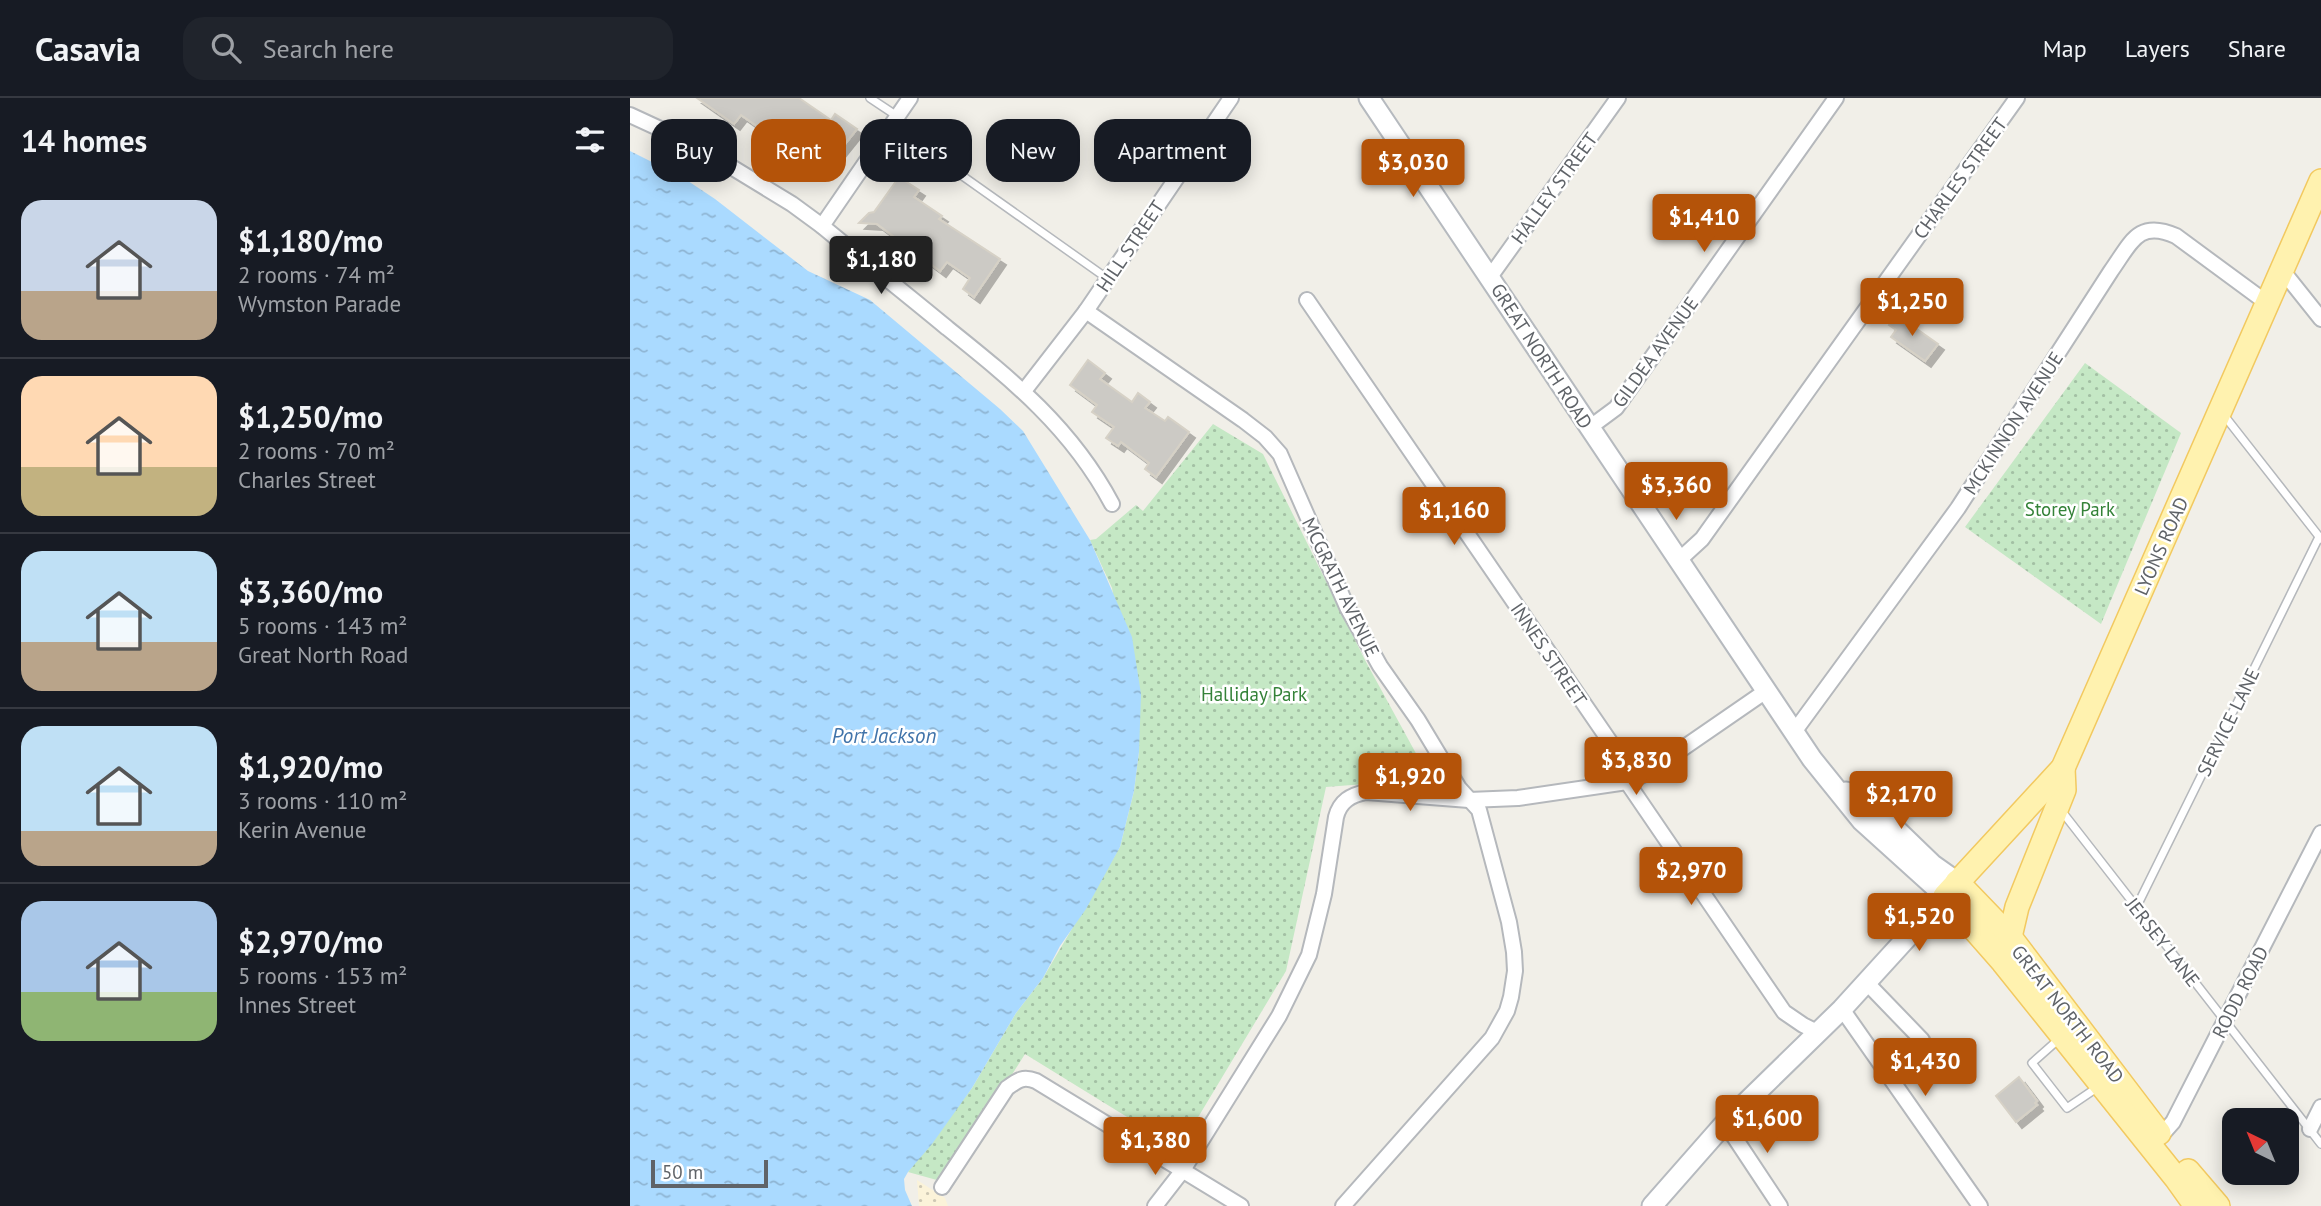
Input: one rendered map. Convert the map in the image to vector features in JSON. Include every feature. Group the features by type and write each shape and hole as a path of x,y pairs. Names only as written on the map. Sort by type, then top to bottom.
{"main road":[{"name":"GREAT NORTH ROAD","path":"1369,98 1794,733 1836,786 1876,810 1933,865 2003,962 2070,1031 2156,1141 2218,1206"},
{"name":"LYONS ROAD","path":"1951,889 2063,768 2321,181"},
{"path":"2010,937 2017,907 2064,790 2063,768"},
{"name":"GREAT NORTH ROAD","path":"1951,889 2010,937 2070,1031"},
{"path":"1652,1206 1726,1123 1842,1009 1951,889"},
{"name":"GREAT NORTH ROAD","path":"2156,1141 2196,1206"}],"street":[{"path":"895,119 910,98"},
{"name":"HILL STREET","path":"1024,391 1086,311 1231,98"},
{"name":"HALLEY STREET","path":"1490,277 1618,98"},
{"name":"GILDEA AVENUE","path":"1589,428 1616,408 1836,98"},
{"name":"CHARLES STREET","path":"1678,561 1702,540 2018,98"},
{"path":"630,116 697,146 792,204 822,226 1024,391 1057,425 1101,484 1112,504"},
{"path":"822,226 860,171"},
{"name":"MCKINNON AVENUE","path":"1794,733 1958,508 2110,271 2135,237 2144,231 2161,229 2176,236 2267,303"},
{"path":"2282,270 2321,320"},
{"name":"INNES STREET","path":"1307,300 1617,752 1624,766 1627,782 1784,1013 1819,1032"},
{"name":"MCGRATH AVENUE","path":"1086,311 1265,437 1280,454 1347,607 1381,666 1459,788 1479,810 1511,932 1515,971 1507,1011 1492,1038 1343,1206"},
{"path":"1155,1206 1183,1170 1279,1016 1309,955 1324,894 1338,809 1353,794 1366,792 1469,800 1518,797 1627,782 1647,773 1766,691"},
{"name":"RODD ROAD","path":"2156,1141 2173,1122 2321,833"},
{"path":"1866,982 1922,1040"},
{"path":"1842,1009 1980,1206"},
{"path":"942,1187 1007,1088 1018,1079 1026,1077 1241,1206"},
{"path":"2310,1129 2321,1107"},
{"path":"1726,1123 1780,1206"}],"lane":[{"path":"870,98 892,119"},
{"path":"972,179 1108,279"},
{"path":"2221,411 2320,538"},
{"name":"SERVICE LANE","path":"2136,908 2320,538"},
{"name":"JERSEY LANE","path":"2058,806 2321,1144"},
{"path":"2070,1031 2032,1063 2067,1108 2108,1079"}],"sand":[{"path":"917,1180 945,1198 948,1206 919,1206"}],"green space":[{"name":"Storey Park","path":"2085,363 2181,433 2101,624 1965,527"},
{"name":"Halliday Park","path":"1213,424 1263,454 1366,662 1430,779 1326,787 1286,971 1179,1149 1025,1054 944,1182 908,1172 972,1088 1016,1013 1043,978 1120,847 1134,791 1139,752 1112,588 1090,540 1096,539 1136,505 1143,511"}],"water":[{"name":"Port Jackson","path":"630,151 651,162 651,182 690,182 808,271 870,300 1023,431 1090,540 1132,637 1141,694 1139,752 1134,791 1120,847 1086,909 1060,946 1043,978 1016,1013 972,1088 932,1144 908,1172 904,1179 905,1190 912,1206 630,1206"}],"building":[{"path":"697,98 799,98 830,119 751,119 751,122 741,115 737,120 727,119"},
{"path":"846,122 857,129 846,143"},
{"path":"895,182 907,182 919,190 914,197 942,216 939,219 1000,259 974,297 963,289 970,278 947,262 940,271 877,224 859,223 869,213 874,212"},
{"path":"1897,315 1938,344 1925,361 1891,337 1896,330 1889,325"},
{"path":"1088,360 1105,373 1100,379 1132,402 1138,393 1150,402 1145,408 1165,421 1168,417 1189,432 1156,477 1145,469 1149,463 1121,442 1118,446 1106,438 1114,427 1092,412 1097,405 1070,385"},
{"path":"2019,1077 2037,1101 2037,1105 2016,1122 1996,1096"}]}
